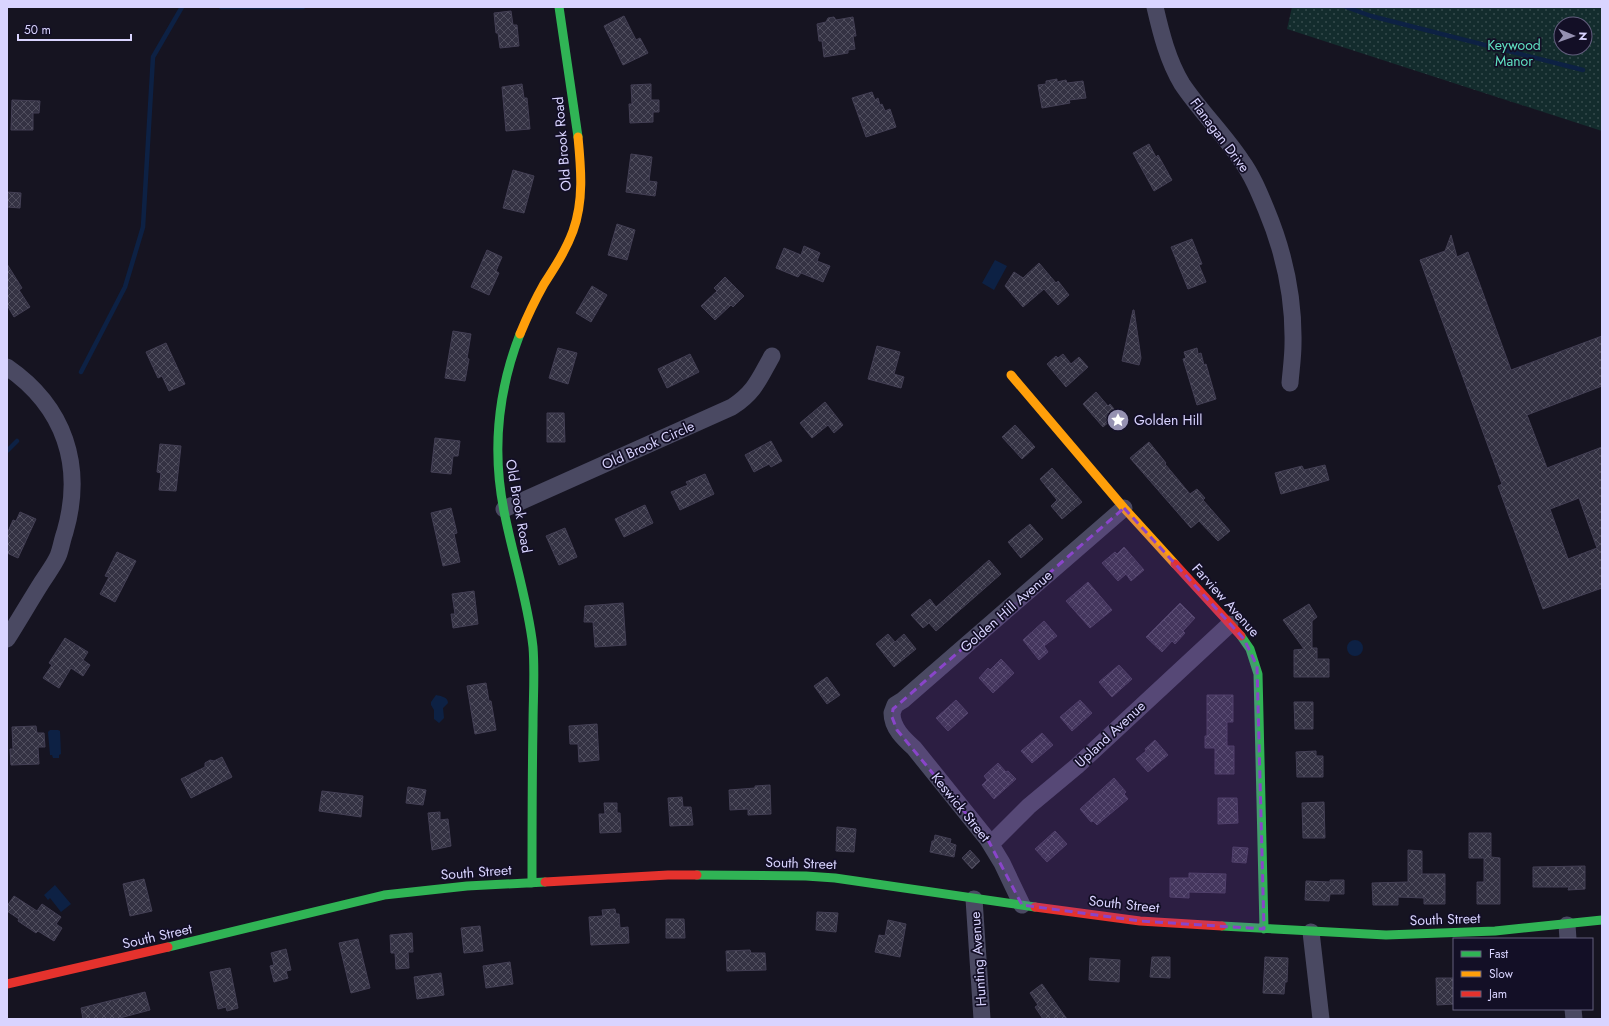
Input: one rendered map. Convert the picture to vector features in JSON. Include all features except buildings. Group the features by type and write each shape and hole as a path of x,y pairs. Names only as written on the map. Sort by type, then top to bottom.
{"street":[{"name":"Old Brook Road","path":"532,883 533,649 529,617 513,555 498,482 496,441 508,370 518,336 528,314 569,239 576,223 580,204 581,183 578,143 559,7"},
{"name":"Flanagan Drive","path":"1155,7 1159,27 1172,64 1194,100 1242,161 1258,191 1282,252 1290,299 1293,344 1290,383"},
{"name":"Old Brook Circle","path":"504,509 732,407 748,396 755,388 772,356"},
{"path":"7,367 15,372 48,406 68,447 72,471 70,516 58,556 7,640"},
{"name":"Farview Avenue","path":"1011,375 1124,508 1230,624 1248,646 1258,670 1264,929"},
{"name":"Golden Hill Avenue","path":"892,715 893,709 898,702 903,700 1124,508"},
{"name":"Upland Avenue","path":"991,844 1029,806 1077,766 1230,624"},
{"name":"Keswick Street","path":"892,715 895,726 902,737 914,748 991,844 1022,905"},
{"name":"South Street","path":"7,984 252,928 331,907 384,895 467,886 668,874 806,876 835,878 974,899 1140,921 1312,932 1386,935 1495,931 1568,932 1602,920"},
{"name":"Hunting Avenue","path":"974,899 982,1019"},
{"path":"1312,932 1321,1019"}],"highlighted area":[{"path":"1124,508 1244,639 1257,666 1264,929 1140,921 1022,905 988,840 897,730 892,717 893,709"}],"green space":[{"name":"Keywood Manor","path":"1292,7 1602,7 1602,131 1287,29"}],"water":[{"path":"995,260 1007,266 994,290 982,283"},
{"path":"1352,640 1358,640 1363,645 1361,654 1358,656 1352,656 1347,651 1347,645"},
{"path":"436,695 446,698 448,701 443,708 444,718 439,723 434,719 434,710 431,705 431,702"},
{"path":"50,730 60,731 61,754 59,755 59,758 53,758 52,755 50,755 48,732"},
{"path":"55,885 71,904 61,912 50,898 48,900 44,895"}],"waterway":[{"path":"81,372 125,287 143,227 153,57 182,7"},
{"path":"221,7 303,7"},
{"path":"1346,7 1371,16 1583,70"},
{"path":"7,451 17,441"}],"traffic: fast":[{"path":"559,7 578,137"},
{"path":"520,334 502,399 499,421 498,466 504,511 528,613 533,647 532,883"},
{"path":"1241,636 1250,649 1258,674 1264,929"},
{"path":"697,875 806,876 835,878 1035,907"},
{"path":"168,947 384,895 467,886 545,882"},
{"path":"1222,926 1386,935 1495,931 1602,920"}],"traffic: slow":[{"path":"520,334 531,309 560,258 573,231 579,208 581,184 578,137"},
{"path":"1011,375 1124,508 1175,564"}],"traffic: jam":[{"path":"1175,564 1241,636"},
{"path":"545,882 668,875 697,875"},
{"path":"1035,907 1140,921 1222,926"},
{"path":"7,984 168,947"}],"place":[{"name":"Golden Hill","path":"1118,420"}]}
